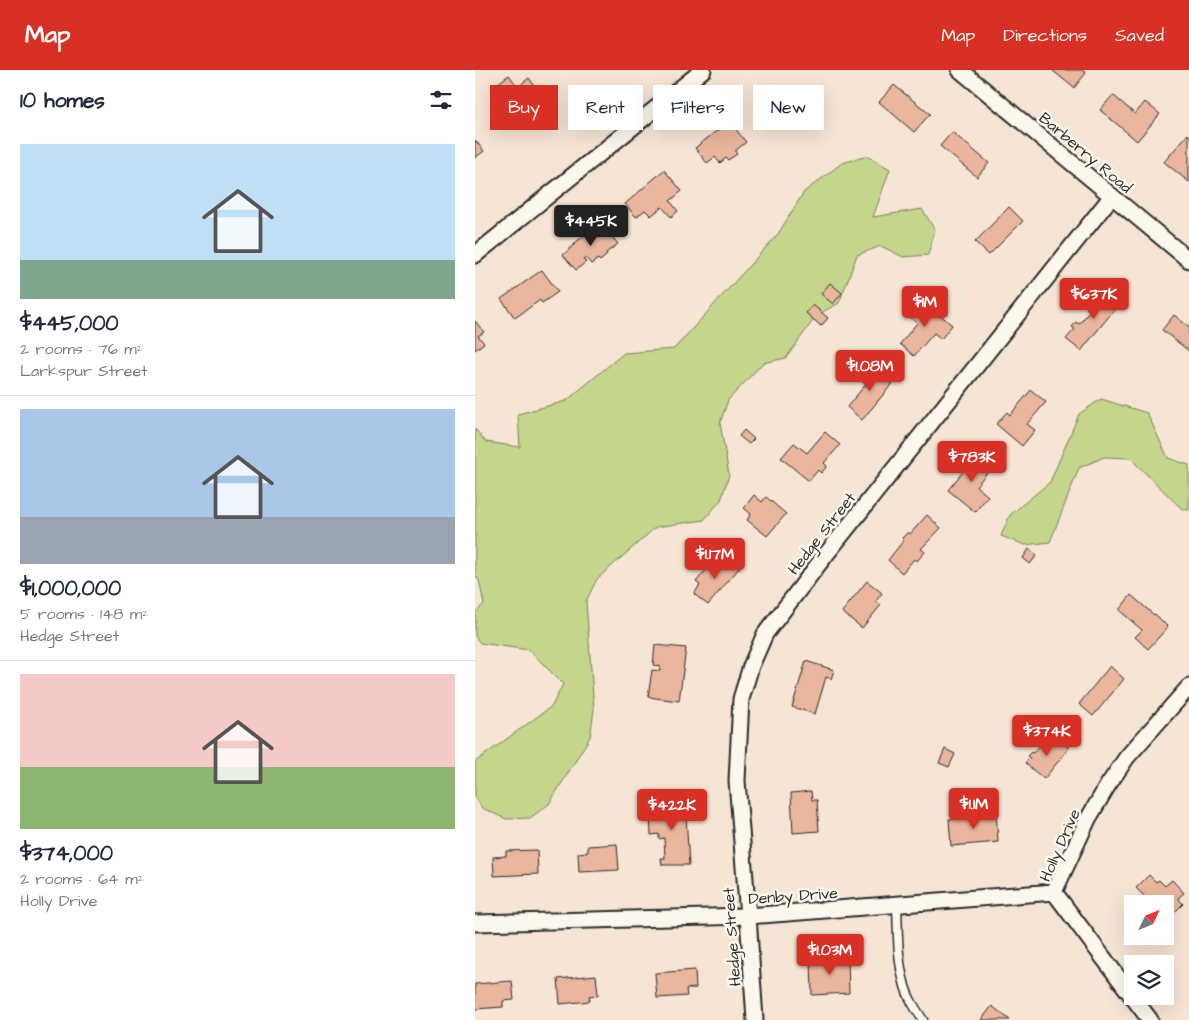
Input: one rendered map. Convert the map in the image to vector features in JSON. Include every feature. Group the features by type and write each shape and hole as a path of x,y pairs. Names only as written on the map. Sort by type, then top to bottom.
{"street":[{"path":"475,255 703,70"},
{"name":"Barberry Road","path":"960,70 1189,260"},
{"name":"Hedge Street","path":"755,1020 737,781 741,699 751,666 765,634 823,557 1113,196"},
{"name":"Holly Drive","path":"1150,1020 1054,892 1088,820 1113,778 1127,757 1189,687"},
{"name":"Denby Drive","path":"475,923 748,916 1054,892"}],"lane":[{"path":"897,904 899,958 904,983 912,1003 923,1020"}],"green space":[{"path":"867,156 890,169 873,217 922,209 935,230 928,255 903,257 881,246 857,255 839,303 817,315 786,358 763,363 728,400 720,423 729,475 721,500 704,520 656,527 597,579 586,601 594,710 590,737 549,804 530,818 506,819 482,808 475,796 475,762 552,706 563,684 529,650 480,643 475,636 475,613 484,604 479,580 475,575 475,429 486,442 520,447 518,414 566,401 624,353 674,349 778,234 804,192 842,163"},
{"path":"1101,399 1147,413 1168,458 1189,465 1189,510 1182,509 1130,458 1104,457 1079,468 1050,542 1025,545 1001,536 1010,515 1050,482 1079,414"}],"building":[{"path":"1052,70 1082,70 1086,73 1074,88"},
{"path":"509,75 516,85 495,85"},
{"path":"529,78 534,85 520,85"},
{"path":"894,85 930,114 914,132 879,102"},
{"path":"1113,95 1135,114 1145,102 1160,114 1137,141 1100,110"},
{"path":"718,130 736,130 746,142 735,151 737,154 728,160 726,158 720,163 715,157 707,163 695,148"},
{"path":"952,132 989,163 977,177 940,146"},
{"path":"1189,135 1189,182 1164,162"},
{"path":"475,140 484,151 475,158"},
{"path":"664,170 682,191 670,201 678,211 671,217 662,207 651,216 645,210 636,217 625,204"},
{"path":"1009,207 1023,221 989,255 975,242"},
{"path":"600,222 618,244 606,253 607,255 600,261 598,259 591,264 586,258 583,260 586,262 576,270 563,255"},
{"path":"542,270 558,292 542,303 540,300 515,318 501,299"},
{"path":"830,283 842,293 833,304 821,294"},
{"path":"1108,289 1122,300 1081,351 1066,339 1075,329 1072,327 1076,322 1079,324"},
{"path":"923,300 952,325 941,339 934,333 914,356 900,344 917,323 909,316"},
{"path":"813,305 828,318 821,326 806,313"},
{"path":"1174,315 1189,327 1189,351 1162,330"},
{"path":"475,321 484,332 478,336 484,343 475,350"},
{"path":"871,365 893,383 862,420 847,407 866,384 859,379"},
{"path":"1031,390 1046,402 1027,424 1035,430 1022,446 996,424 1007,412 1010,415"},
{"path":"744,430 754,439 749,444 739,436"},
{"path":"825,432 840,445 824,463 827,466 821,473 818,470 809,481 781,458 794,443 807,453"},
{"path":"979,452 994,464 976,486 988,496 975,512 948,490"},
{"path":"754,495 762,502 766,497 786,514 767,536 747,520 751,514 744,508"},
{"path":"927,515 941,528 921,549 925,552 917,561 914,559 902,573 888,560 904,540 902,538 908,532 910,534"},
{"path":"1029,549 1037,555 1030,564 1023,558"},
{"path":"730,559 740,567 708,605 694,594 700,585 696,582 714,560 723,567"},
{"path":"867,581 882,593 876,601 881,605 862,628 842,612"},
{"path":"1131,595 1168,627 1148,649 1135,637 1142,630 1119,610"},
{"path":"655,645 686,648 679,701 648,697 652,670 660,671 660,666 653,665"},
{"path":"806,661 834,670 831,679 826,677 815,714 792,707"},
{"path":"1110,666 1124,679 1093,716 1079,704"},
{"path":"1055,737 1069,748 1044,779 1025,763 1030,758 1027,756 1031,752 1033,753 1044,741 1048,744"},
{"path":"945,749 955,754 949,767 939,763"},
{"path":"811,791 812,800 817,800 819,831 793,833 791,793"},
{"path":"685,799 689,865 662,865 661,858 665,858 664,838 659,839 659,834 651,835 650,812 662,811 661,800"},
{"path":"996,811 998,842 951,846 949,819 980,817 979,812"},
{"path":"617,844 619,870 579,872 578,853 588,852 588,846"},
{"path":"537,850 538,874 494,876 493,857 506,856 506,851"},
{"path":"1149,875 1156,882 1159,880 1165,886 1172,880 1184,893 1178,898 1183,904 1174,913 1174,895 1143,895 1136,888"},
{"path":"848,958 849,993 812,995 811,959"},
{"path":"695,970 696,988 686,989 687,996 657,998 655,973"},
{"path":"596,975 598,995 589,996 590,1001 560,1004 558,979"},
{"path":"512,981 514,1000 503,1001 503,1007 475,1009 475,984"},
{"path":"992,1006 1010,1020 981,1020"}]}
